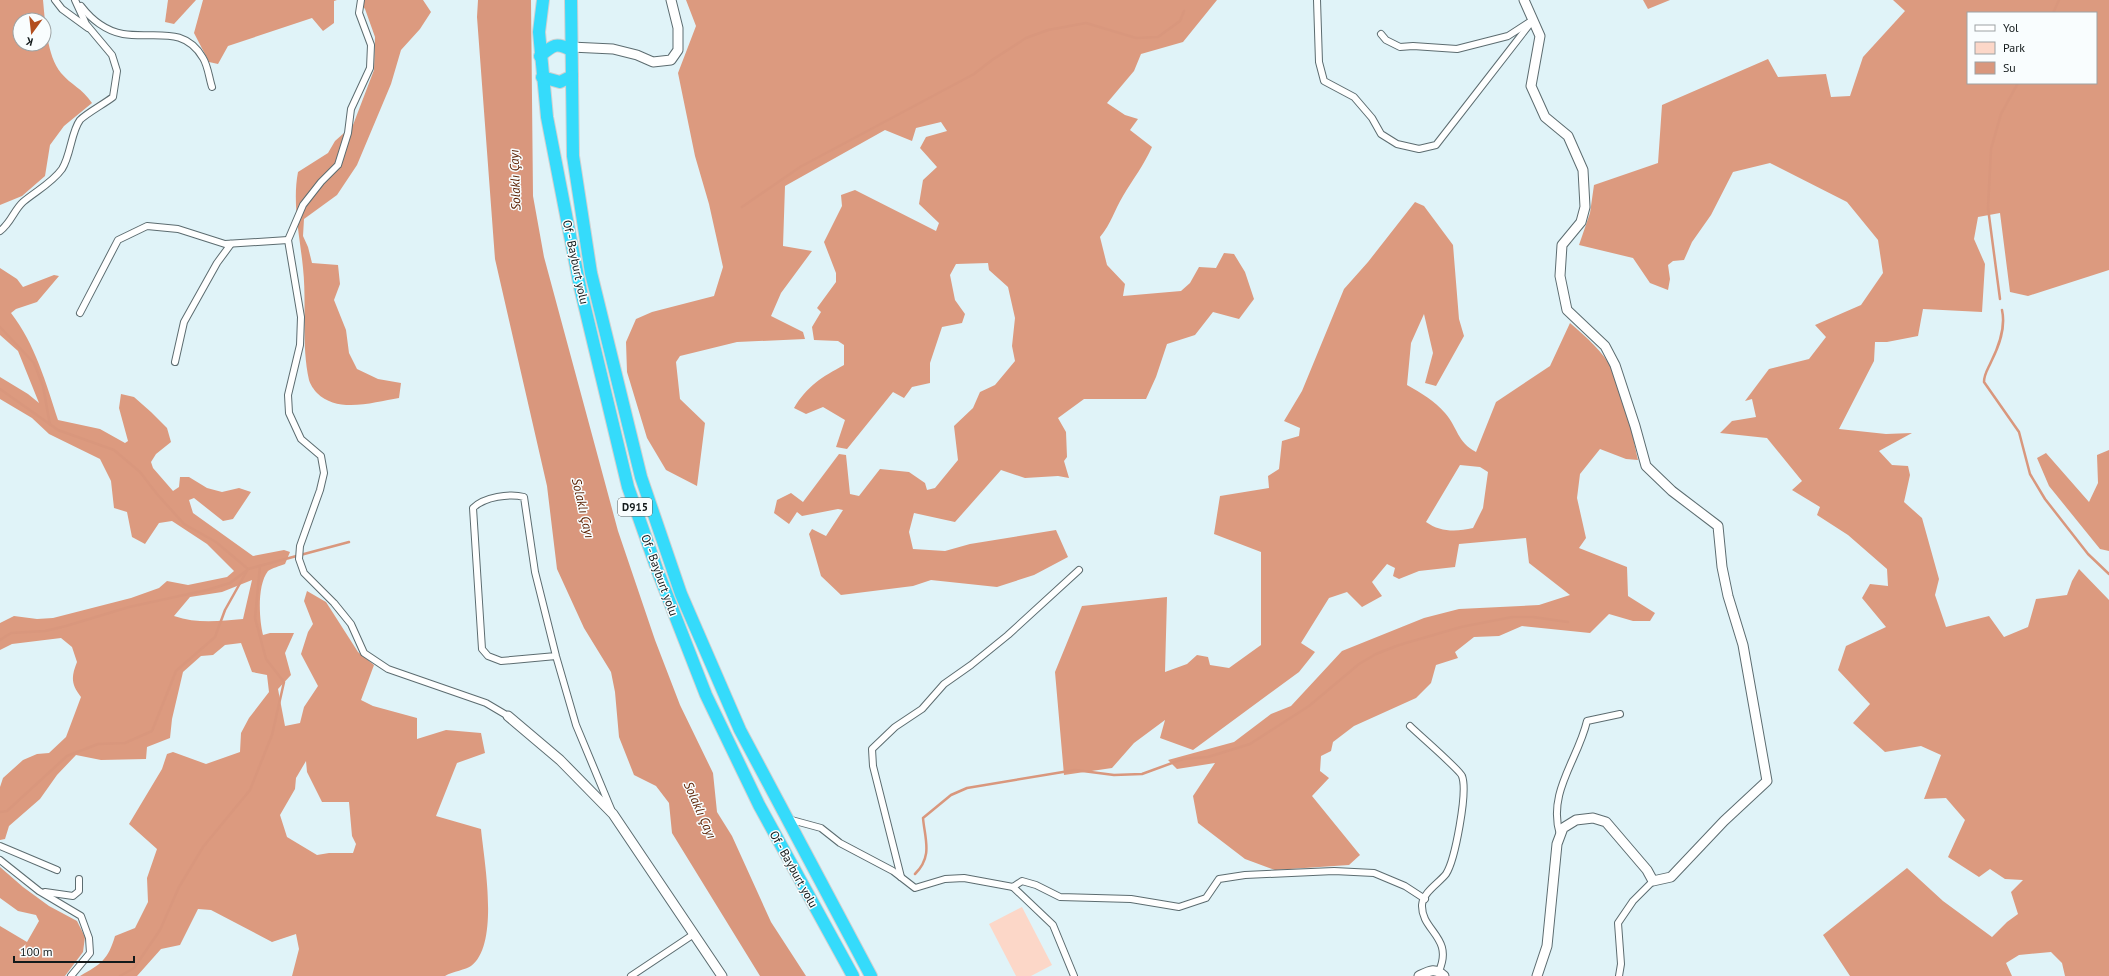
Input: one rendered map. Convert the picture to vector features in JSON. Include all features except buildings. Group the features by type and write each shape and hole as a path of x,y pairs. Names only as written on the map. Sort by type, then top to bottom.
{"highway":[{"name":"Of - Bayburt yolu","path":"543,0 539,32 540,56 547,117 580,288 630,494 658,572 706,695 759,805 853,976"},
{"name":"Of - Bayburt yolu","path":"572,0 571,48 573,156 591,273 641,477 681,594 740,730 871,976"},
{"path":"540,56 551,46 561,44 571,48"},
{"path":"542,77 560,82 572,76"}],"street":[{"path":"55,0 62,9 94,32"},
{"path":"0,231 6,226 21,203 38,192 62,169 71,150 77,126 81,119 113,97 117,71 112,55 86,24 75,0"},
{"path":"75,0 92,20 122,34 148,36 168,34 191,43 204,58 212,87"},
{"path":"361,0 358,13 371,45 370,68 351,109 348,133 338,165 321,182 303,205 288,240 301,317 300,345 288,395 290,413 301,439 321,456 324,473 320,490 300,546 299,559 304,573 334,603 351,624 364,652 388,669 486,702 508,716 560,760 613,814 722,976"},
{"path":"571,48 613,49 637,55 653,62 671,60 678,50 678,28 671,0"},
{"path":"1317,0 1319,62 1324,81 1354,97 1372,118 1381,134 1397,144 1420,149 1436,145 1533,20"},
{"path":"1524,0 1540,36 1531,86 1545,117 1568,136 1583,170 1585,207 1581,222 1562,245 1560,276 1567,310 1605,346 1615,365 1646,466 1672,491 1718,526 1722,568 1728,596 1744,653 1767,781 1724,821 1671,877 1653,881 1633,901 1618,924 1621,964 1619,976"},
{"path":"1381,34 1386,40 1400,47 1413,46 1458,49 1508,36 1533,20"},
{"path":"80,313 118,240 147,226 178,230 231,244 288,240"},
{"path":"175,362 184,322 217,263 231,244"},
{"path":"556,656 501,660 488,656 482,649 474,508 479,503 514,494 524,497 535,572 556,656 576,725 613,814"},
{"path":"901,877 873,766 872,749 895,727 922,709 944,684 971,665 1008,635 1079,570"},
{"path":"1560,835 1556,820 1559,796 1567,772 1583,739 1587,721 1620,714"},
{"path":"1410,726 1462,775 1465,790 1452,860 1446,874 1429,891 1422,904 1424,917 1443,948 1442,974 1433,970 1419,976"},
{"path":"1537,976 1547,946 1557,844 1563,828 1576,820 1593,818 1606,822 1647,870 1653,881"},
{"path":"788,819 821,828 840,843 870,858 901,877 915,888 945,879 964,878 1013,887 1053,925 1074,976"},
{"path":"0,846 57,870"},
{"path":"0,860 39,891 81,916 89,938 90,953 71,976"},
{"path":"1013,887 1022,881 1036,885 1060,897 1131,899 1179,907 1206,898 1219,879 1245,875 1334,871 1374,873 1405,886 1425,899"},
{"path":"39,891 73,896 79,891 79,879"},
{"path":"631,976 694,934"}],"green space":[{"path":"1022,907 1052,965 1031,976 1016,976 989,924"}],"shaded area":[{"path":"0,0 43,0 44,12 12,12 12,52 51,52 56,66 61,73 92,103 64,126 50,145 45,176 22,196 0,205"},
{"path":"168,0 196,0 174,24 165,22"},
{"path":"203,0 337,0 334,1 334,23 323,31 312,18 228,46 218,64 209,62 194,33"},
{"path":"358,0 423,0 431,12 420,29 401,50 391,84 357,165 337,195 304,219 303,236 308,247 312,263 338,265 340,284 334,300 346,330 349,353 357,369 378,379 401,383 399,398 368,404 346,405 335,403 326,399 316,392 309,380 305,353 304,282 296,208 296,184 298,172 328,153 335,141 353,125 374,70 375,37 365,9"},
{"path":"686,0 1217,0 1183,42 1141,54 1134,71 1107,103 1125,115 1138,119 1130,130 1152,147 1100,237 1107,265 1125,284 1123,296 1181,291 1190,283 1199,267 1216,268 1224,253 1234,254 1245,272 1254,299 1239,319 1213,312 1195,335 1167,344 1156,377 1146,399 1084,399 1058,418 1066,432 1067,457 1064,461 1069,478 1058,476 1025,478 1001,470 955,522 914,513 909,532 913,549 945,551 970,544 1056,530 1068,557 1034,575 997,587 931,580 913,586 841,595 821,576 809,534 812,529 826,536 843,510 838,509 802,516 797,512 789,524 774,513 777,500 791,493 803,502 839,454 846,455 850,494 859,496 880,469 909,472 925,483 927,490 935,488 958,460 954,426 973,408 980,392 995,385 1015,361 1012,346 1015,318 1008,287 989,270 988,263 956,264 950,275 955,300 965,314 962,323 942,327 930,363 930,383 912,387 904,398 893,392 847,449 836,447 845,420 823,407 806,414 794,408 810,388 844,365 844,345 838,341 814,340 812,327 821,312 817,308 836,282 836,273 824,242 842,206 841,195 855,190 936,231 939,223 919,204 923,180 937,167 920,148 926,137 947,131 941,122 916,128 912,141 885,130 785,186 783,246 812,251 781,293 771,316 803,332 805,339 737,342 680,356 676,362 680,399 705,423 697,486 666,470 647,438 627,372 626,342 636,319 652,312 714,296 723,267 709,204 695,156 678,73 696,26"},
{"path":"1643,0 1670,0 1648,9"},
{"path":"1893,0 2109,0 2109,270 2028,296 2010,292 2000,213 1978,217 1974,239 1985,264 1982,312 1923,309 1918,336 1887,342 1875,342 1874,361 1839,429 1886,434 1912,433 1879,451 1892,465 1908,466 1910,475 1904,502 1922,518 1939,579 1935,595 1946,627 1989,616 2004,637 2028,627 2036,599 2067,595 2072,581 2079,569 2109,600 2109,976 2065,976 2062,963 2051,952 2019,955 2006,963 2012,976 1850,976 1823,935 1907,868 1943,901 1992,937 2007,922 2018,914 2011,892 2023,880 2005,879 1990,869 1979,877 1948,857 1965,820 1946,798 1924,799 1941,755 1921,746 1885,752 1853,723 1870,704 1838,670 1846,646 1886,627 1862,598 1870,584 1888,586 1887,569 1848,535 1817,515 1820,507 1792,490 1802,481 1767,438 1720,433 1732,421 1756,417 1752,399 1745,401 1769,369 1809,359 1826,337 1815,325 1861,305 1883,273 1878,240 1847,202 1770,163 1733,172 1711,215 1692,242 1684,260 1673,261 1668,265 1670,279 1668,290 1650,283 1633,258 1579,245 1590,213 1594,185 1658,163 1662,105 1768,59 1778,77 1826,74 1831,97 1850,96 1863,57 1905,11"},
{"path":"1415,202 1424,206 1453,245 1459,319 1464,336 1436,386 1425,383 1433,353 1424,314 1411,343 1407,385 1437,405 1449,419 1465,444 1476,452 1496,402 1550,366 1570,323 1605,357 1613,371 1621,391 1628,414 1638,460 1626,459 1600,449 1580,474 1577,498 1586,538 1579,548 1627,567 1628,596 1655,613 1650,621 1633,621 1609,614 1590,633 1522,626 1499,636 1474,637 1455,652 1458,658 1436,665 1431,683 1416,698 1354,726 1333,742 1331,751 1321,756 1320,771 1329,778 1312,796 1360,855 1349,865 1275,870 1245,859 1198,823 1193,796 1215,763 1177,769 1168,760 1234,742 1271,714 1291,706 1342,651 1424,618 1459,609 1539,605 1570,595 1529,563 1526,538 1459,544 1455,567 1419,571 1399,579 1393,576 1395,568 1387,564 1372,582 1382,596 1362,607 1347,592 1329,598 1301,643 1315,652 1299,672 1193,750 1160,738 1165,720 1134,743 1112,768 1064,775 1055,672 1082,606 1167,597 1165,672 1187,664 1197,655 1208,657 1210,665 1229,668 1261,645 1261,552 1214,534 1220,496 1269,488 1268,476 1279,469 1282,441 1299,436 1300,428 1284,421 1302,391 1344,289 1368,262","holes":["1460,465 1480,467 1488,472 1483,508 1473,528 1448,530 1437,528 1426,522"]},
{"path":"0,268 17,279 23,287 54,275 59,276 37,302 16,309 11,313 27,338 39,364 58,420 100,429 125,443 128,441 119,408 121,394 134,397 167,428 171,442 156,454 151,462 153,468 173,491 179,487 180,477 189,477 207,488 222,492 239,488 251,492 233,519 223,521 194,498 189,500 193,513 253,556 284,550 290,552 285,564 268,571 264,577 260,602 263,635 270,633 294,633 285,653 291,675 278,689 285,726 300,723 304,707 318,686 301,654 308,632 313,624 304,601 307,591 326,602 358,652 374,665 361,700 373,706 417,718 417,739 446,730 481,733 485,753 457,763 436,816 481,829 487,881 488,921 485,940 480,955 471,966 445,976 292,976 299,949 296,934 272,942 211,910 198,909 180,945 161,949 137,976 80,976 103,960 110,951 115,936 135,928 148,902 147,878 157,849 129,824 162,769 167,754 173,752 206,764 240,752 241,733 249,718 269,692 267,675 252,672 241,643 225,645 213,655 201,656 183,672 172,719 170,738 147,747 146,759 101,760 76,755 57,775 40,799 9,826 5,839 0,840 0,787 3,778 23,760 37,754 49,753 66,737 81,697 75,688 73,680 77,662 72,647 61,638 12,644 0,650 0,623 14,616 37,619 53,618 131,598 159,588 167,581 188,585 227,577 234,571 207,544 172,521 159,523 145,544 132,537 127,512 114,508 111,481 100,459 49,434 32,418 0,399 0,377 28,394 39,403 18,351 0,335","holes":["252,580 243,619 200,621 183,619 174,616 190,597 222,592","306,761 307,772 322,802 349,802 352,836 356,844 353,853 329,853 317,855 287,837 280,815 295,789 296,778"]},
{"path":"2109,450 2109,551 2100,549 2049,486 2037,458 2046,453 2089,502 2098,483 2097,455"},
{"path":"0,867 23,887 49,906 77,921 85,937 83,952 65,976 0,976 0,926 27,942 39,921 36,915 18,911 0,898"}],"water":[{"name":"Solaklı Çayı","path":"478,0 531,0 533,196 544,257 618,531 655,640 680,705 713,773 717,812 732,836 771,922 806,976 760,976 672,833 669,803 656,786 634,775 619,737 615,692 611,672 584,628 557,569 547,486 495,259 477,17"}],"waterway":[{"path":"2053,12 2059,0"},
{"path":"742,207 800,167 974,74 992,60 1026,38 1048,30 1086,23 1136,38 1158,37 1180,21 1184,11"},
{"path":"2000,299 1988,208 1991,149 2001,114 2017,84"},
{"path":"2002,310 2003,323 2001,337 1997,350 1985,374 1984,382 2019,432 2030,474 2045,499 2088,554 2109,574"},
{"path":"0,327 34,363 43,386 50,425"},
{"path":"0,389 58,430 114,450 140,472 157,494 184,524 216,542 248,569 349,542"},
{"path":"120,976 134,968 160,930 179,887 203,847 250,790 272,735 284,682 266,659 255,618 260,566"},
{"path":"0,812 7,811 67,756 98,744 125,743 152,731 176,671 215,637 225,610 248,569"},
{"path":"0,640 11,633 45,631 129,607 207,590 230,583 246,571"},
{"path":"915,874 921,867 926,854 923,818 951,795 967,788 1075,770 1114,775 1142,774 1183,759 1208,757 1250,744 1309,706 1359,664 1376,654 1399,645 1461,627 1512,617 1533,617 1568,622"}]}
